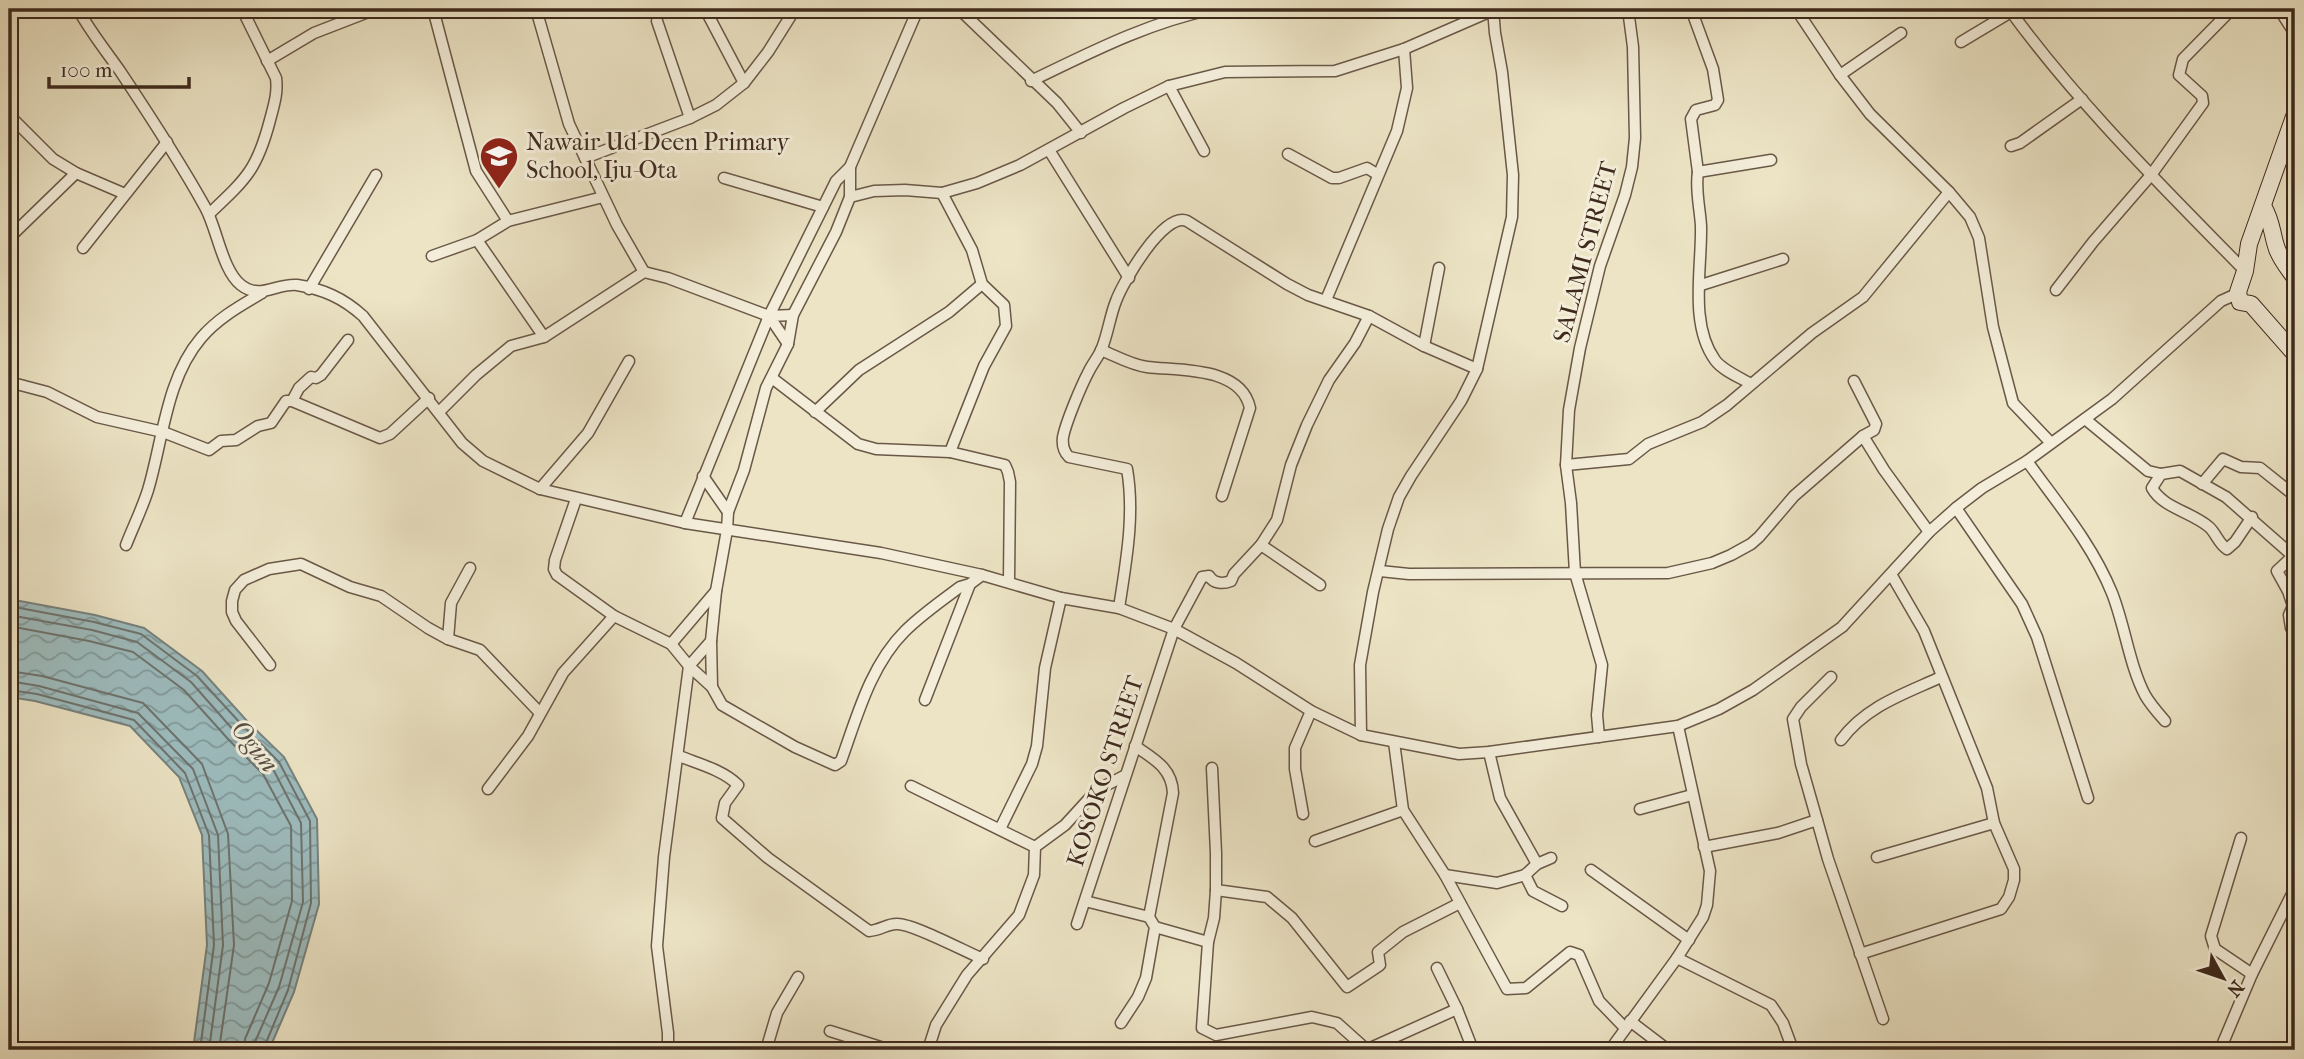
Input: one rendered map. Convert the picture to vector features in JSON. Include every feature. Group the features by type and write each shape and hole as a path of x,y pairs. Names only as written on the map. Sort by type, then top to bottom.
{"main road":[{"path":"2295,114 2291,143 2249,244 2245,271 2238,292 2240,302 2251,304 2295,354"},
{"path":"2263,206 2272,222 2276,247 2295,278"}],"street":[{"path":"78,9 167,142 209,214 236,279 246,288 262,293"},
{"path":"209,214 247,176 259,158 278,90 276,78 242,9"},
{"path":"267,61 314,33 376,9"},
{"path":"433,9 476,171 508,221"},
{"path":"536,9 569,124 603,197 644,272"},
{"path":"705,9 744,83"},
{"path":"584,158 691,118 716,105 744,83 768,52 795,9"},
{"path":"712,687 711,641 728,512 744,470 766,388 788,344 793,316 836,232 849,197 850,167 918,9"},
{"path":"959,9 1031,81 1057,103 1081,133"},
{"path":"1031,81 1132,33 1172,19 1214,9"},
{"path":"849,197 874,191 942,193 997,175 1169,86 1225,72 1335,71 1404,49 1494,9 1514,199 1477,369 1461,401 1423,455 1399,497 1388,529 1360,665 1361,735"},
{"name":"SALAMI STREET","path":"1575,573 1566,465 1569,410 1580,348 1600,266 1632,167 1635,138 1633,47 1628,9"},
{"path":"1691,9 1713,69 1718,95 1715,105 1696,110 1691,119 1701,227 1701,285 1698,308 1700,322 1713,358 1719,365 1751,384"},
{"path":"1796,9 1870,114 1949,192 1970,217 1979,238 1993,327 2012,403 2051,443"},
{"path":"2279,9 2295,34"},
{"path":"1961,42 2010,10 2082,99 2151,175 2245,271"},
{"path":"2056,290 2151,175 2203,103 2202,96 2179,75 2183,59 2231,10"},
{"path":"657,21 691,118"},
{"path":"1840,75 1902,33"},
{"path":"1326,300 1397,131 1407,88 1404,49"},
{"path":"1169,86 1204,151"},
{"path":"2011,146 2020,143 2082,99"},
{"path":"9,116 53,159 76,173 125,194"},
{"path":"83,248 167,142"},
{"path":"1049,150 1129,278"},
{"path":"1288,154 1332,178 1367,168 1377,174"},
{"path":"1698,172 1771,160"},
{"path":"685,523 769,316 836,181 850,167"},
{"path":"9,238 76,173"},
{"path":"309,289 376,175"},
{"path":"724,177 823,206"},
{"path":"1566,465 1632,458 1648,444 1709,418 1812,333 1863,297 1949,192"},
{"path":"942,193 972,250 982,284 1004,305 1006,326 984,366 950,452"},
{"path":"432,256 477,240 508,221 603,197"},
{"path":"1119,608 1131,518 1131,488 1127,469 1069,457 1063,443 1087,374 1101,350 1116,300 1161,231 1176,220 1182,219 1308,295 1369,316 1424,346 1477,369"},
{"path":"477,240 544,337"},
{"path":"1701,285 1783,260"},
{"path":"1424,346 1439,268"},
{"path":"439,412 476,375 511,346 544,337 644,272 668,278 769,316 793,316"},
{"path":"815,412 859,370 949,312 982,284"},
{"path":"126,545 148,489 177,378 192,350 213,325 262,293 288,285 325,291 345,300 363,316 462,443 483,461 540,489 685,523 881,553 982,575 1061,598 1119,608 1174,629 1236,663 1311,711 1361,735 1459,754 1489,752 1678,726 1719,709 1794,662 1842,627 1929,532 1956,508 1982,488 2027,461 2112,399 2221,300 2232,296 2240,302"},
{"path":"769,316 788,344"},
{"path":"1320,585 1261,545 1277,520 1297,447 1318,401 1369,316"},
{"path":"292,401 299,388 311,377 321,375 348,340"},
{"path":"1101,350 1147,367 1194,369 1233,383 1244,391 1250,408 1222,496"},
{"path":"540,489 583,439 629,361"},
{"path":"772,378 858,444 876,449 950,452 1005,466 1009,472 1009,582"},
{"path":"9,382 47,393 97,417 163,432 209,450 220,442 236,440 258,426 271,423 277,417 282,404 292,401 380,438 390,434 429,398"},
{"path":"1380,571 1422,574 1668,573 1693,569 1731,555 1759,537 1784,506 1863,436 1874,430 1877,424 1853,382"},
{"path":"2085,419 2148,471 2161,474 2179,471 2226,497 2294,555 2277,571 2293,606 2289,615 2291,628"},
{"path":"1863,436 1889,478 1929,532"},
{"path":"2202,484 2223,459 2241,467 2260,468 2295,496"},
{"path":"2027,461 2087,544 2100,567 2146,697 2165,721"},
{"path":"2161,474 2152,488 2154,492 2182,512 2210,527 2224,547 2230,547 2252,517"},
{"path":"703,476 728,512"},
{"path":"576,499 554,569 566,582 614,616 671,644 689,666 712,687 722,705 795,747 836,766 841,761 867,688 894,644 906,630 960,587 970,584 982,575"},
{"path":"1956,508 2022,604 2038,636 2088,798"},
{"name":"KOSOKO STREET","path":"1077,925 1174,629 1202,577 1209,576 1220,583 1231,581 1234,574 1261,545"},
{"path":"270,665 236,621 232,612 235,590 254,574 284,565 301,564 350,587 381,596 448,639 480,650 540,713"},
{"path":"448,639 451,603 470,568"},
{"path":"1575,573 1602,665 1597,715 1599,737"},
{"path":"1860,954 2005,907 2014,880 2014,869 1994,823 1987,788 1924,631 1891,574"},
{"path":"925,700 970,584"},
{"path":"671,644 716,592"},
{"path":"1000,829 1032,764 1037,746 1045,667 1061,598"},
{"path":"488,789 528,736 569,665 614,616"},
{"path":"668,1050 657,939 664,857 689,666 711,641"},
{"path":"1831,677 1801,707 1793,719 1801,764 1817,820 1883,1019"},
{"path":"1841,740 1849,729 1875,707 1941,677"},
{"path":"1303,814 1295,769 1295,748 1311,711"},
{"path":"1610,1050 1677,958 1707,905 1710,871 1678,726"},
{"path":"1394,742 1403,810 1445,875 1507,989 1526,988 1570,952 1579,955 1599,1001 1628,1025 1668,1050"},
{"path":"1121,1023 1138,998 1146,978 1152,922 1172,807 1173,783 1166,769 1135,746"},
{"path":"1489,752 1500,798 1537,864"},
{"path":"679,756 720,772 737,782 738,785 724,803 722,818 768,858 870,931 881,930 896,923 916,929 983,959"},
{"path":"1212,768 1216,890 1214,918 1208,942 1202,1028 1216,1035 1312,1017 1337,1023 1366,1049 1457,1009"},
{"path":"1035,847 1065,825 1097,790 1124,776"},
{"path":"911,786 1035,847"},
{"path":"1640,809 1692,795"},
{"path":"1315,841 1403,810"},
{"path":"1704,848 1778,833 1817,820"},
{"path":"1877,857 1994,823"},
{"path":"2241,838 2211,936 2215,949 2252,974"},
{"path":"928,1050 936,1025 967,975 1019,915 1034,875 1035,847"},
{"path":"1445,875 1497,883 1525,875 1537,864 1551,858"},
{"path":"1591,870 1689,940"},
{"path":"1525,875 1532,891 1562,905"},
{"path":"2220,1050 2252,974 2295,888"},
{"path":"1216,890 1267,897 1292,918 1348,988 1380,965 1378,953 1403,932 1460,903"},
{"path":"1085,901 1208,942"},
{"path":"1677,958 1771,1005 1783,1023 1793,1050"},
{"path":"1437,968 1473,1050"},
{"path":"766,1050 777,1013 798,977"},
{"path":"830,1031 890,1050"}],"water":[{"name":"Ogun","path":"9,599 95,615 144,628 202,671 284,757 317,819 319,904 294,992 269,1050 193,1050 207,945 202,835 179,777 130,726 35,701 9,697"}],"place":[{"name":"Nawair Ud Deen Primary School, Iju-Ota","path":"499,190"}]}
